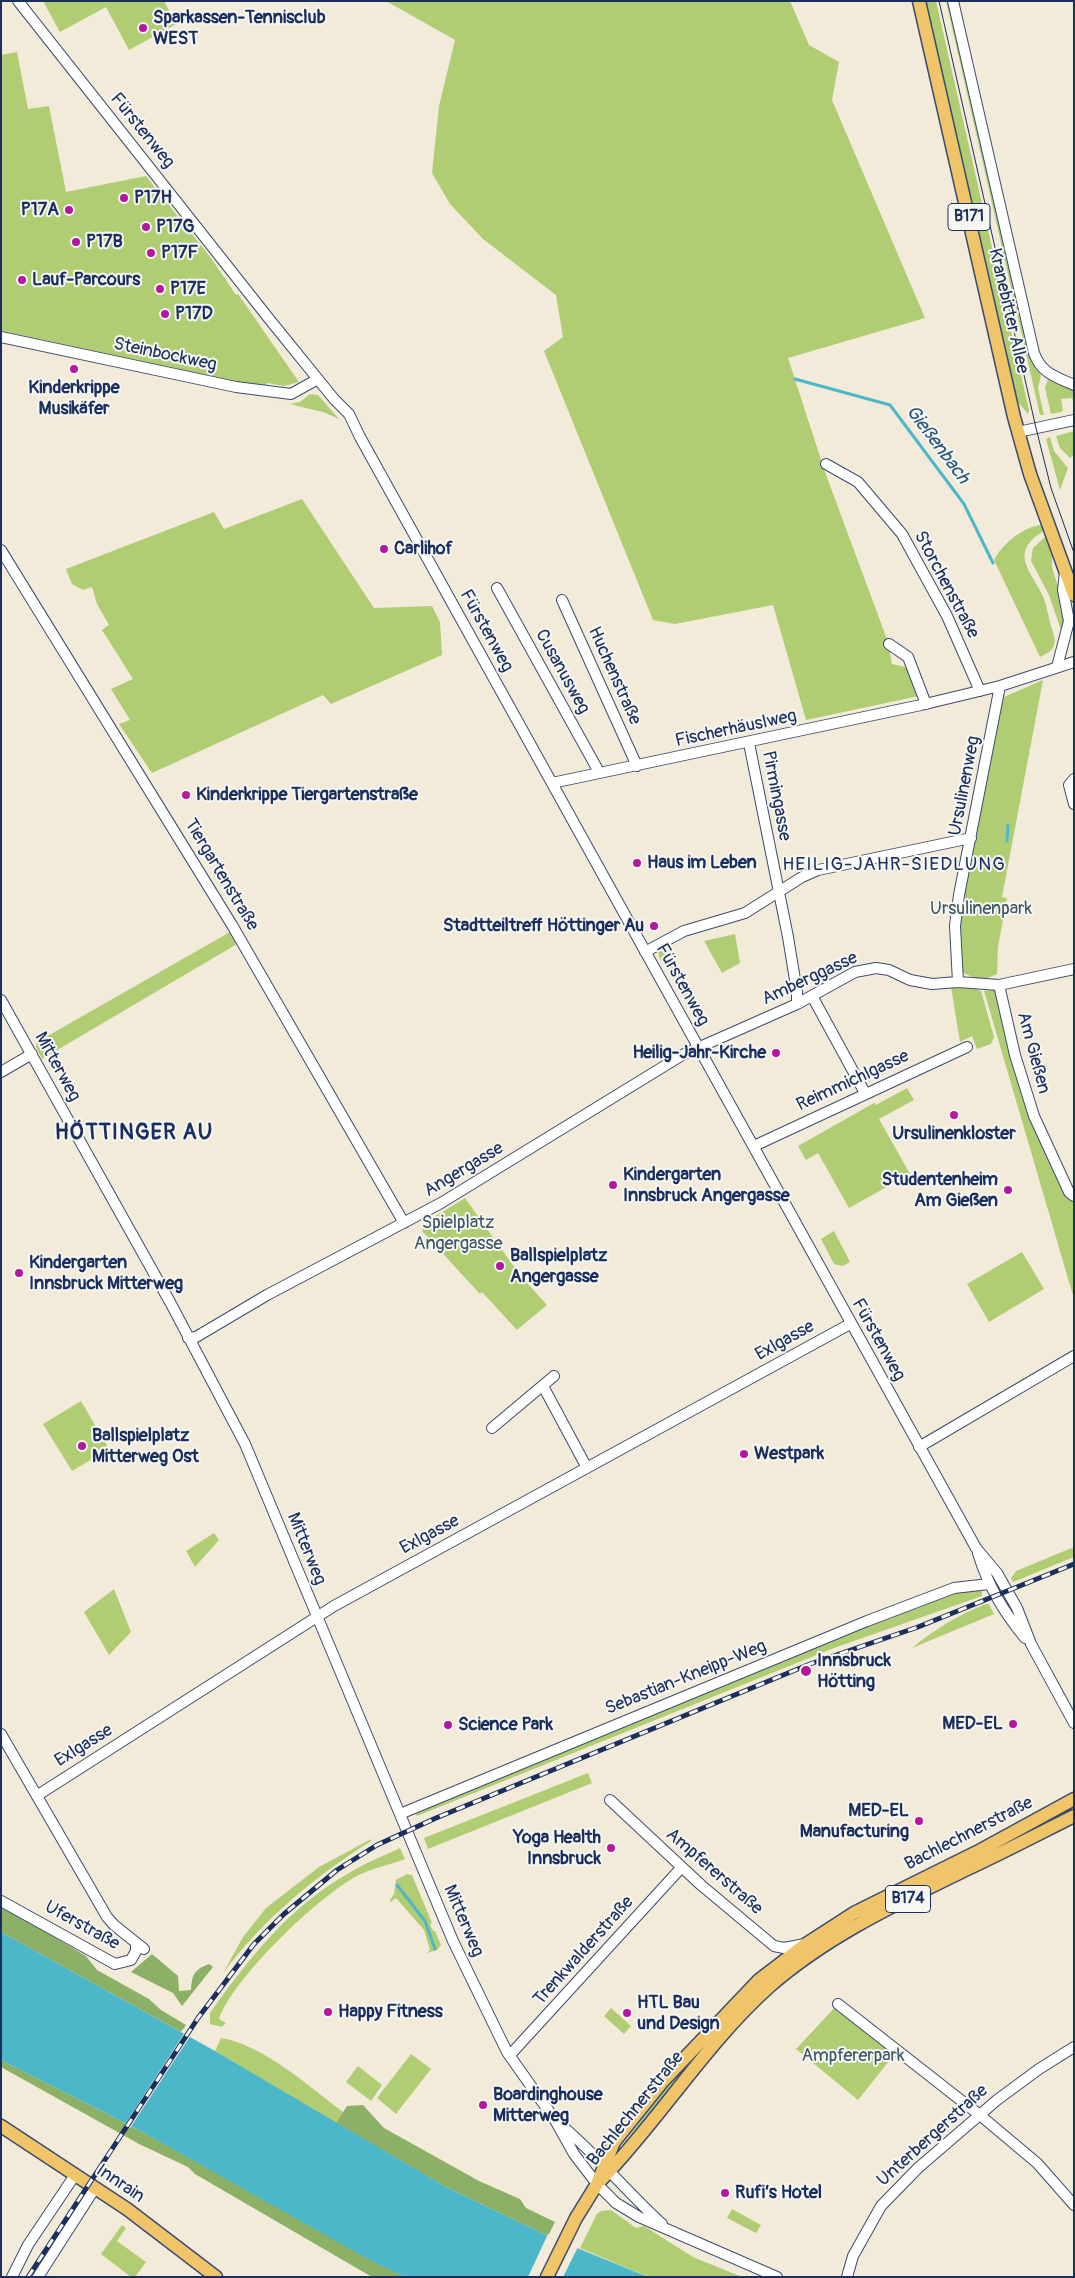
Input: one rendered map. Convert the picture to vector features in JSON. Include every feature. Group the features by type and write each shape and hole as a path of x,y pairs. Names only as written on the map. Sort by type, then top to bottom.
{"main road":[{"name":"Kranebitter Allee","path":"919,1 1018,432 1074,595"},
{"name":"Bachlechnerstraße","path":"606,2170 614,2142 663,2081 697,2043 759,1980 806,1944 854,1913 977,1852 1074,1799"},
{"name":"Bachlechnerstraße","path":"597,2184 606,2170 706,2052 747,2007 788,1972 850,1929 1074,1816"},
{"name":"Innrain","path":"1,2126 169,2239 216,2277"},
{"name":"B174","path":"547,2277 576,2218 597,2184"}],"street":[{"name":"Fürstenweg","path":"18,1 334,399 344,418 360,437 919,1447 976,1548 1001,1580 1017,1608 1031,1644 1074,1723"},
{"name":"Kranebitter Allee","path":"953,1 1034,353 1044,370 1074,385"},
{"name":"Steinbockweg","path":"1,337 236,387 280,394 296,394 318,379"},
{"path":"1018,432 1074,420"},
{"name":"Storchenstraße","path":"826,464 858,482 905,538 947,616 980,691"},
{"name":"Tiergartenstraße","path":"1,550 232,925 404,1223"},
{"path":"1057,667 1069,621 1063,590 1065,572"},
{"name":"Cusanusweg","path":"497,588 599,772"},
{"name":"Huchenstraße","path":"562,600 637,766"},
{"path":"889,644 897,647 908,658 926,704"},
{"name":"Fischerhäuslweg","path":"552,783 749,743 926,704 1000,686 1074,662"},
{"name":"Ursulinenweg","path":"958,982 956,926 959,895 1000,686"},
{"name":"Pirmingasse","path":"749,743 779,890 797,992 797,1004"},
{"path":"1074,780 1069,785 1074,804"},
{"path":"645,952 684,931 745,913 779,890 818,870 971,838"},
{"path":"999,985 1074,968"},
{"name":"Amberggasse","path":"698,1047 797,1004 863,969 889,970 910,980 932,984 958,982 999,985"},
{"name":"Am Gießen","path":"999,985 1015,1055 1034,1116 1069,1192 1074,1196"},
{"path":"812,996 865,1093"},
{"name":"Mitterweg","path":"1,1000 245,1444 456,1947 510,2055 555,2120 572,2151 597,2184 616,2203 639,2217 777,2277"},
{"name":"Angergasse","path":"188,1338 196,1338 267,1295 366,1241 404,1223 698,1047"},
{"name":"Reimmichlgasse","path":"754,1146 967,1047"},
{"path":"1,1072 32,1054"},
{"name":"Exlgasse","path":"38,1795 350,1597 850,1324"},
{"path":"919,1447 1074,1356"},
{"path":"492,1428 554,1376"},
{"path":"543,1386 588,1468"},
{"name":"Fürstenweg","path":"976,1548 989,1584 1004,1612 1031,1644"},
{"name":"Sebastian-Kneipp-Weg","path":"400,1814 867,1621 954,1588 989,1584"},
{"path":"1,1734 38,1795"},
{"name":"Uferstraße","path":"1,1901 115,1964 131,1960 140,1946 107,1916 38,1795"},
{"name":"Ampfererstraße","path":"610,1800 681,1868 774,1946 784,1948 806,1944"},
{"name":"Trenkwalderstraße","path":"510,2055 681,1868"},
{"path":"838,2004 981,2116 1036,2163 1074,2204"},
{"name":"Unterbergerstraße","path":"847,2277 853,2256 881,2206 918,2168 981,2116 997,2100 1039,2069 1074,2047"},
{"name":"Mitterweg","path":"555,2120 582,2143 606,2170 669,2229"},
{"path":"12,2277 28,2245 75,2175"},
{"path":"38,2277 95,2188"}],"green space":[{"name":"Sparkassen-Tennisclub WEST","path":"43,1 164,1 176,24 129,50 106,7 60,32"},
{"path":"386,1 790,1 809,45 839,62 832,100 925,318 788,358 825,472 888,642 892,664 910,668 919,696 806,720 773,605 675,624 653,620 544,351 563,337 556,295 483,239 450,204 432,173 439,106 455,40"},
{"path":"924,1 936,1 1029,410 1028,414 1017,401"},
{"path":"946,1 950,1 1031,356 1041,375 1038,388 1044,415 1040,415"},
{"path":"17,52 28,109 49,106 66,192 146,176 211,258 236,295 238,294 299,382 284,386 267,383 266,386 235,382 1,333 1,55"},
{"path":"1048,379 1074,389 1074,403 1072,398 1061,399 1063,410 1061,412 1051,414 1045,388"},
{"path":"310,394 318,395 339,419 323,412 256,396 290,404 300,402"},
{"path":"1074,431 1074,455 1070,458 1060,448 1056,436"},
{"path":"1050,437 1054,451 1068,468 1060,490 1046,439"},
{"path":"302,499 374,608 432,606 440,622 442,655 331,704 323,695 152,773 119,724 130,720 111,689 133,679 102,630 109,625 97,604 92,587 83,590 72,584 66,569 214,512 224,529"},
{"path":"1041,525 1044,531 1027,546 1025,554 1025,562 1043,596 1055,641 1053,648 1040,657 994,560 1002,548 1014,537 1027,529"},
{"path":"1045,537 1052,552 1052,567 1066,613 1062,633 1049,595 1031,561 1033,548"},
{"name":"Ursulinenpark","path":"1043,680 1002,897 1007,898 998,947 997,974 981,981 957,970 955,926 971,838 1004,697"},
{"path":"230,932 237,944 42,1059 36,1047 37,1042"},
{"path":"735,934 740,963 722,973 704,941"},
{"path":"667,948 666,953 697,1001 688,1005 670,970 660,959 658,952"},
{"path":"966,986 981,991 994,1037 991,1044 977,1049 972,1036 960,1042 951,987"},
{"path":"998,989 1034,1116 1074,1200 1074,1299 984,991"},
{"path":"907,1088 914,1100 879,1119 910,1174 849,1208 818,1153 806,1160 798,1146 874,1103 876,1105"},
{"name":"Spielplatz Angergasse","path":"465,1198 520,1275 547,1305 517,1330 482,1292 480,1294 422,1231 426,1222"},
{"path":"834,1231 850,1262 843,1266 834,1264 821,1239"},
{"path":"1022,1252 1044,1289 989,1322 967,1284"},
{"path":"81,1401 109,1449 72,1471 43,1424"},
{"path":"214,1533 219,1540 195,1567 186,1551"},
{"path":"1074,1547 1074,1557 1013,1582 1011,1578 1016,1571"},
{"path":"114,1589 131,1632 109,1655 84,1612"},
{"path":"964,1590 982,1591 982,1596 834,1648 417,1816 415,1812 853,1632"},
{"path":"989,1604 994,1614 912,1648 947,1623"},
{"path":"588,1773 592,1783 428,1849 424,1838"},
{"path":"1036,1825 988,1853 864,1916 807,1952 776,1976 719,2030 668,2089 621,2152 619,2150 669,2085 723,2022 783,1966 850,1922"},
{"path":"371,1839 371,1841 329,1870 291,1900 256,1934 223,1973 243,1937 266,1908 319,1867"},
{"path":"400,1848 405,1859 355,1877 319,1903 278,1940 241,1982 228,2002 219,2019 226,2023 222,2027 210,2024 210,2013 255,1953 307,1901 361,1866"},
{"path":"407,1874 412,1875 432,1923 430,1924 441,1945 437,1950 427,1953 430,1950 424,1930 396,1898 390,1902 394,1894 396,1880"},
{"path":"1,1905 86,1956 97,1970 149,1999 161,2010 186,2025 181,2032 1,1932"},
{"path":"152,1954 178,1976 179,1991 191,1990 193,1976 200,1968 209,1964 213,1967 182,2006 173,1993 131,1972"},
{"name":"Ampfererpark","path":"838,2004 897,2051 858,2100 796,2049"},
{"path":"611,2008 631,2026 624,2034 604,2016"},
{"path":"221,2038 253,2049 285,2068 343,2112 336,2123 215,2051"},
{"path":"411,2054 431,2069 396,2114 377,2098"},
{"path":"1,2060 139,2130 405,2277 372,2277 195,2174 188,2167 139,2144 1,2067"},
{"path":"358,2066 382,2085 371,2101 346,2082"},
{"path":"363,2105 384,2128 479,2181 520,2199 526,2208 555,2222 548,2236 446,2187 336,2123 347,2106"},
{"path":"732,2209 761,2225 756,2233 727,2218"},
{"path":"611,2210 636,2228 644,2226 693,2257 742,2277 648,2277 580,2248 597,2214 601,2211"},
{"path":"122,2225 126,2228 117,2241 146,2262 135,2277 131,2277 101,2254"}],"water":[{"path":"1,1932 215,2051 446,2187 548,2236 648,2277 405,2277 368,2259 139,2130 1,2060"}],"pier":[{"path":"185,2032 191,2035 130,2128 124,2126"},
{"path":"548,2234 579,2245 563,2277 528,2277"}],"waterway":[{"name":"Gießenbach","path":"795,379 890,405 964,504 993,563"},
{"path":"1007,841 1008,825"},
{"path":"397,1885 425,1921 435,1949"}],"tram line":[{"path":"939,1 1036,428 1051,488 1074,553"}],"railway":[{"path":"28,2277 198,2018 254,1944 284,1914 337,1870 377,1845 436,1818 810,1664 918,1627 1074,1564"}],"place":[{"name":"Sparkassen-Tennisclub WEST","path":"143,28"},
{"name":"P17H","path":"124,198"},
{"name":"P17A","path":"69,210"},
{"name":"P17G","path":"146,227"},
{"name":"P17B","path":"76,242"},
{"name":"P17F","path":"151,253"},
{"name":"Lauf-Parcours","path":"22,280"},
{"name":"P17E","path":"160,289"},
{"name":"P17D","path":"165,314"},
{"name":"Kinderkrippe Musikäfer","path":"74,369"},
{"name":"Carlihof","path":"384,549"},
{"name":"Kinderkrippe Tiergartenstraße","path":"186,795"},
{"name":"Haus im Leben","path":"637,863"},
{"name":"Stadtteiltreff Höttinger Au","path":"654,926"},
{"name":"Heilig-Jahr-Kirche","path":"776,1053"},
{"name":"Ursulinenkloster","path":"954,1115"},
{"name":"Kindergarten Innsbruck Angergasse","path":"613,1185"},
{"name":"Studentenheim Am Gießen","path":"1008,1190"},
{"name":"Ballspielplatz Angergasse","path":"500,1266"},
{"name":"Kindergarten Innsbruck Mitterweg","path":"19,1273"},
{"name":"Ballspielplatz Mitterweg Ost","path":"82,1446"},
{"name":"Westpark","path":"744,1454"},
{"name":"Innsbruck Hötting","path":"806,1671"},
{"name":"MED-EL","path":"1013,1724"},
{"name":"Science Park","path":"448,1725"},
{"name":"MED-EL Manufacturing","path":"919,1821"},
{"name":"Yoga Health Innsbruck","path":"611,1848"},
{"name":"Happy Fitness","path":"328,2012"},
{"name":"HTL Bau und Design","path":"627,2013"},
{"name":"Boardinghouse Mitterweg","path":"483,2105"},
{"name":"Rufi’s Hotel","path":"725,2193"}],"district":[{"name":"HEILIG-JAHR-SIEDLUNG","path":"894,865"},
{"name":"HÖTTINGER AU","path":"134,1133"}]}
